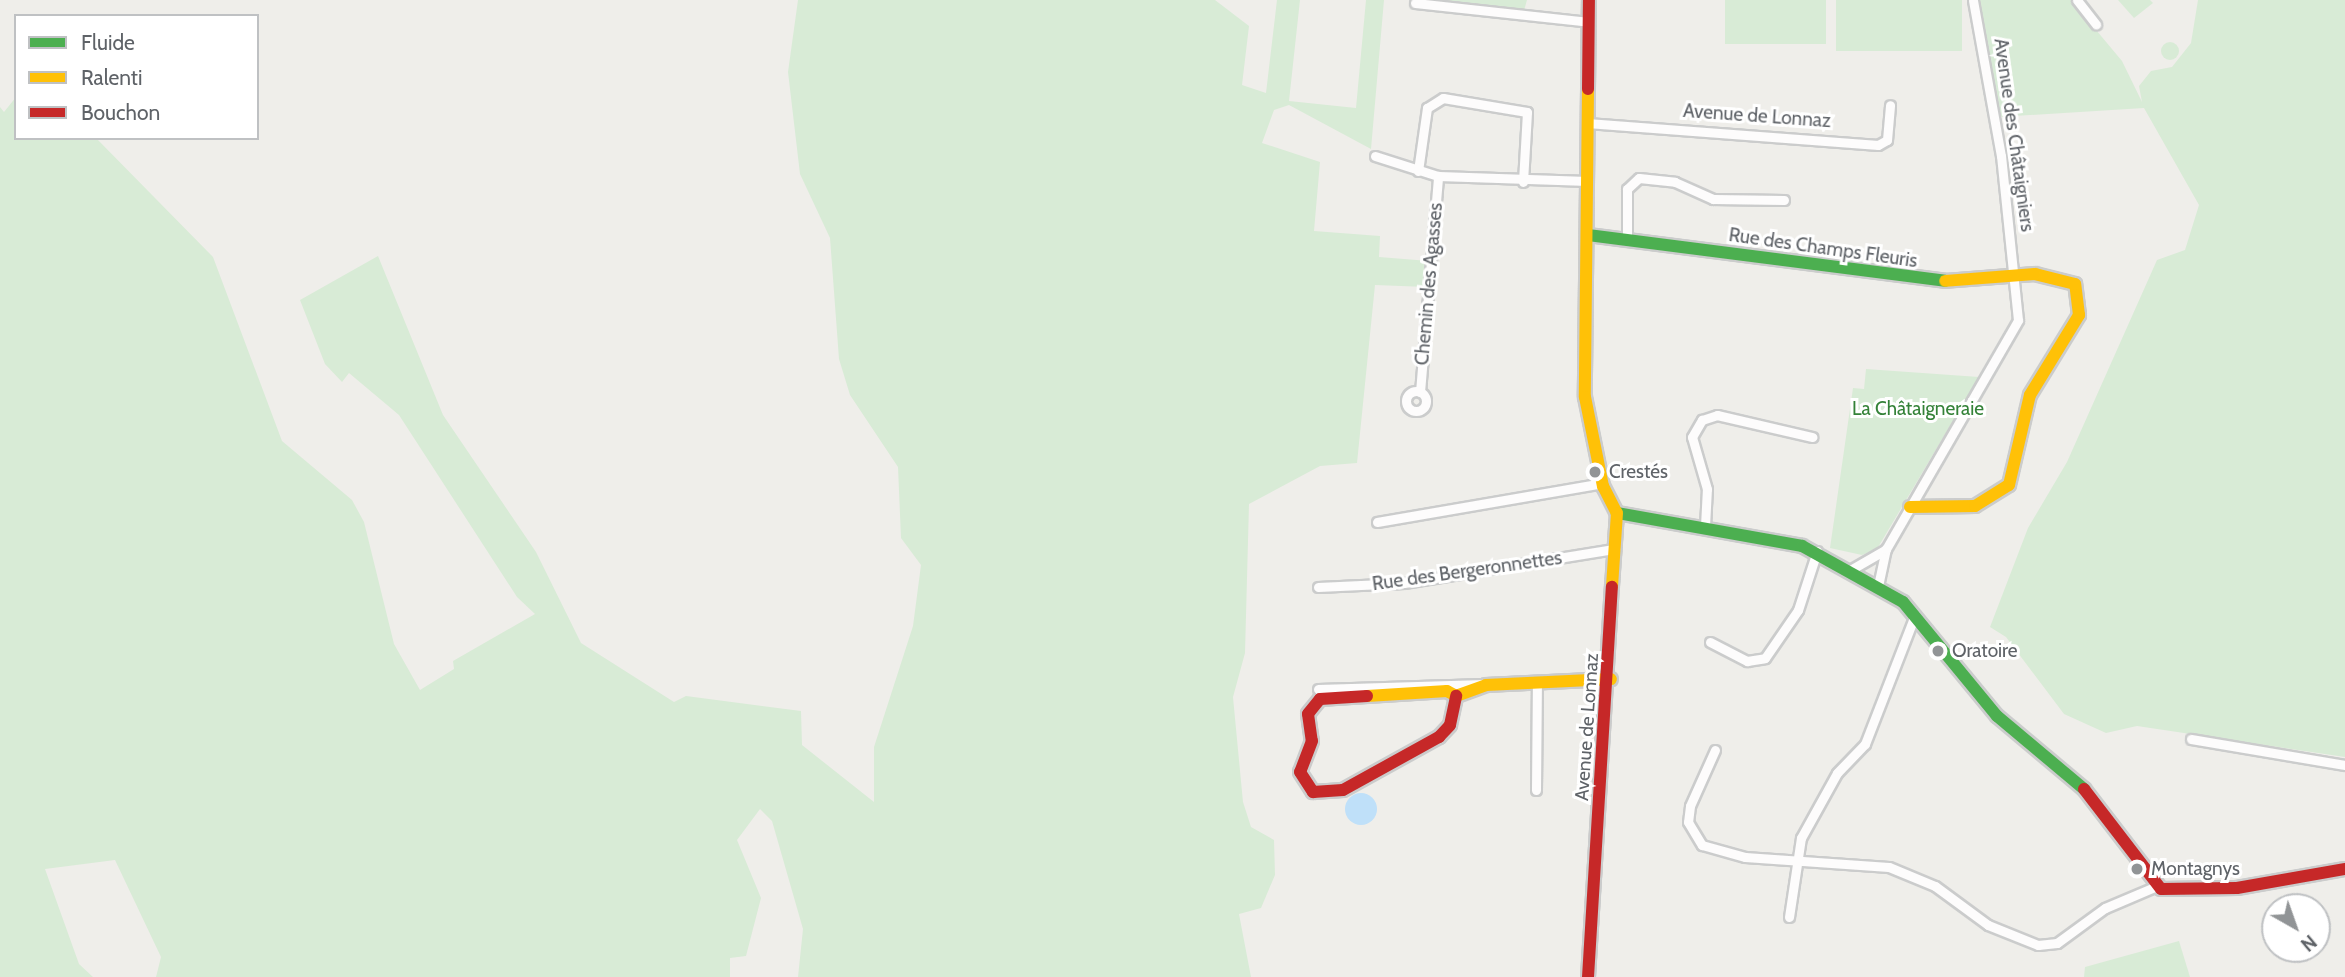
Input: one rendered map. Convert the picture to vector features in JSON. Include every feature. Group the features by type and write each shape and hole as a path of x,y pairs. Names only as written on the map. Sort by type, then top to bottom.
{"street":[{"name":"Avenue de Lonnaz","path":"1588,977 1611,679 1617,513 1602,483 1585,391 1589,0"},
{"name":"Avenue des Châtaigniers","path":"1878,586 1886,549 2016,330 2015,276 1973,0"},
{"path":"2077,0 2096,24"},
{"path":"1415,3 1589,22"},
{"path":"1418,171 1427,108 1443,98 1527,113 1523,182"},
{"name":"Avenue de Lonnaz","path":"1587,122 1878,145 1887,140 1890,105"},
{"name":"Chemin des Agasses","path":"1375,156 1438,176 1523,182 1588,181"},
{"name":"Chemin des Agasses","path":"1420,392 1438,176"},
{"name":"Rue des Champs Fleuris","path":"1627,240 1627,189 1639,178 1680,184 1713,199 1784,200"},
{"name":"Rue des Champs Fleuris","path":"1588,235 1933,282 2015,276"},
{"path":"1910,507 1983,504 2013,478 2027,402 2074,328 2081,303 2078,288 2066,278 2015,276"},
{"path":"1705,526 1707,489 1692,437 1702,420 1717,415 1812,438"},
{"path":"1377,522 1602,483"},
{"path":"1617,513 1705,526 1817,551 1878,586 1916,614 1990,710 2096,799 2157,886 2174,893 2224,889 2345,869"},
{"name":"Rue des Bergeronnettes","path":"1318,587 1404,583 1615,549"},
{"name":"Avenue des Châtaigniers","path":"1852,569 1886,549"},
{"path":"1710,642 1747,661 1765,658 1798,610 1817,551"},
{"path":"1789,917 1794,861 1836,773 1864,744 1882,709 1916,614"},
{"path":"1318,689 1611,679"},
{"path":"1536,790 1537,682"},
{"path":"1457,696 1450,725 1439,737 1343,790 1314,792 1303,785 1300,772 1312,741 1308,714 1316,701 1447,691 1457,696 1486,685"},
{"path":"2191,739 2345,765"},
{"path":"1715,750 1690,806 1695,841 1745,857 1889,867 1935,886 1987,925 2038,945 2057,943 2112,905 2157,886"}],"green space":[{"path":"798,0 1215,0 1249,26 1242,85 1266,93 1277,0 1300,0 1289,101 1356,108 1366,0 1384,0 1371,149 1289,105 1274,110 1262,143 1320,162 1314,231 1380,236 1379,257 1429,261 1427,287 1375,285 1357,463 1320,466 1249,504 1245,653 1233,697 1243,802 1251,827 1274,840 1275,875 1261,908 1239,914 1251,977 798,977 803,929 772,821 760,809 737,840 761,898 746,956 730,958 730,977 156,977 161,957 115,860 45,869 79,964 93,977 0,977 0,107 4,112 14,100 14,140 98,140 213,257 282,441 352,500 364,522 394,644 420,690 454,669 453,661 535,614 517,597 399,415 349,373 342,382 325,364 300,300 378,256 443,415 536,552 581,643 674,702 686,696 801,711 802,745 874,802 874,747 913,626 921,565 901,538 898,467 850,395 839,359 830,238 800,174 788,72"},
{"path":"1423,0 1527,0 1523,14"},
{"path":"1725,0 1826,0 1826,44 1725,44"},
{"path":"1836,0 1962,0 1962,51 1836,51"},
{"path":"1977,0 2071,0 2122,61 2142,102 2139,86 2151,71 2172,67 2191,43 2198,0 2345,0 2345,757 2137,726 2106,733 2064,714 2006,637 1990,627 2028,528 2067,462 2157,260 2185,250 2199,205 2144,108 1998,117"},
{"path":"2118,0 2150,0 2153,3 2134,18"},
{"path":"2166,42 2174,42 2179,51 2177,58 2166,60 2161,55 2161,47"},
{"name":"La Châtaigneraie","path":"1866,369 1979,377 1877,549 1862,555 1830,548 1853,388 1864,389"},
{"path":"2179,941 2190,977 2084,977 2085,967"}],"water":[{"path":"1361,793 1372,798 1377,809 1372,820 1361,825 1350,820 1345,809 1350,798"}],"traffic: fast":[{"path":"1588,235 1945,281"},
{"path":"1617,513 1802,546 1903,602 1997,716 2084,789"}],"traffic: slow":[{"path":"1588,89 1585,397 1603,486 1617,513 1612,587"},
{"path":"1910,507 1975,506 2009,485 2030,395 2079,315 2075,284 2035,274 1945,281"},
{"path":"1367,696 1447,691 1456,696 1486,685 1611,679"}],"traffic: jam":[{"path":"1588,89 1589,0"},
{"path":"1588,977 1612,587"},
{"path":"1367,696 1320,699 1308,714 1312,741 1300,772 1313,792 1343,790 1439,737 1450,725 1456,696"},
{"path":"2084,789 2161,889 2237,888 2345,869"}],"place":[{"name":"Crestés","path":"1595,472"},
{"name":"Oratoire","path":"1938,651"},
{"name":"Montagnys","path":"2137,869"}]}
